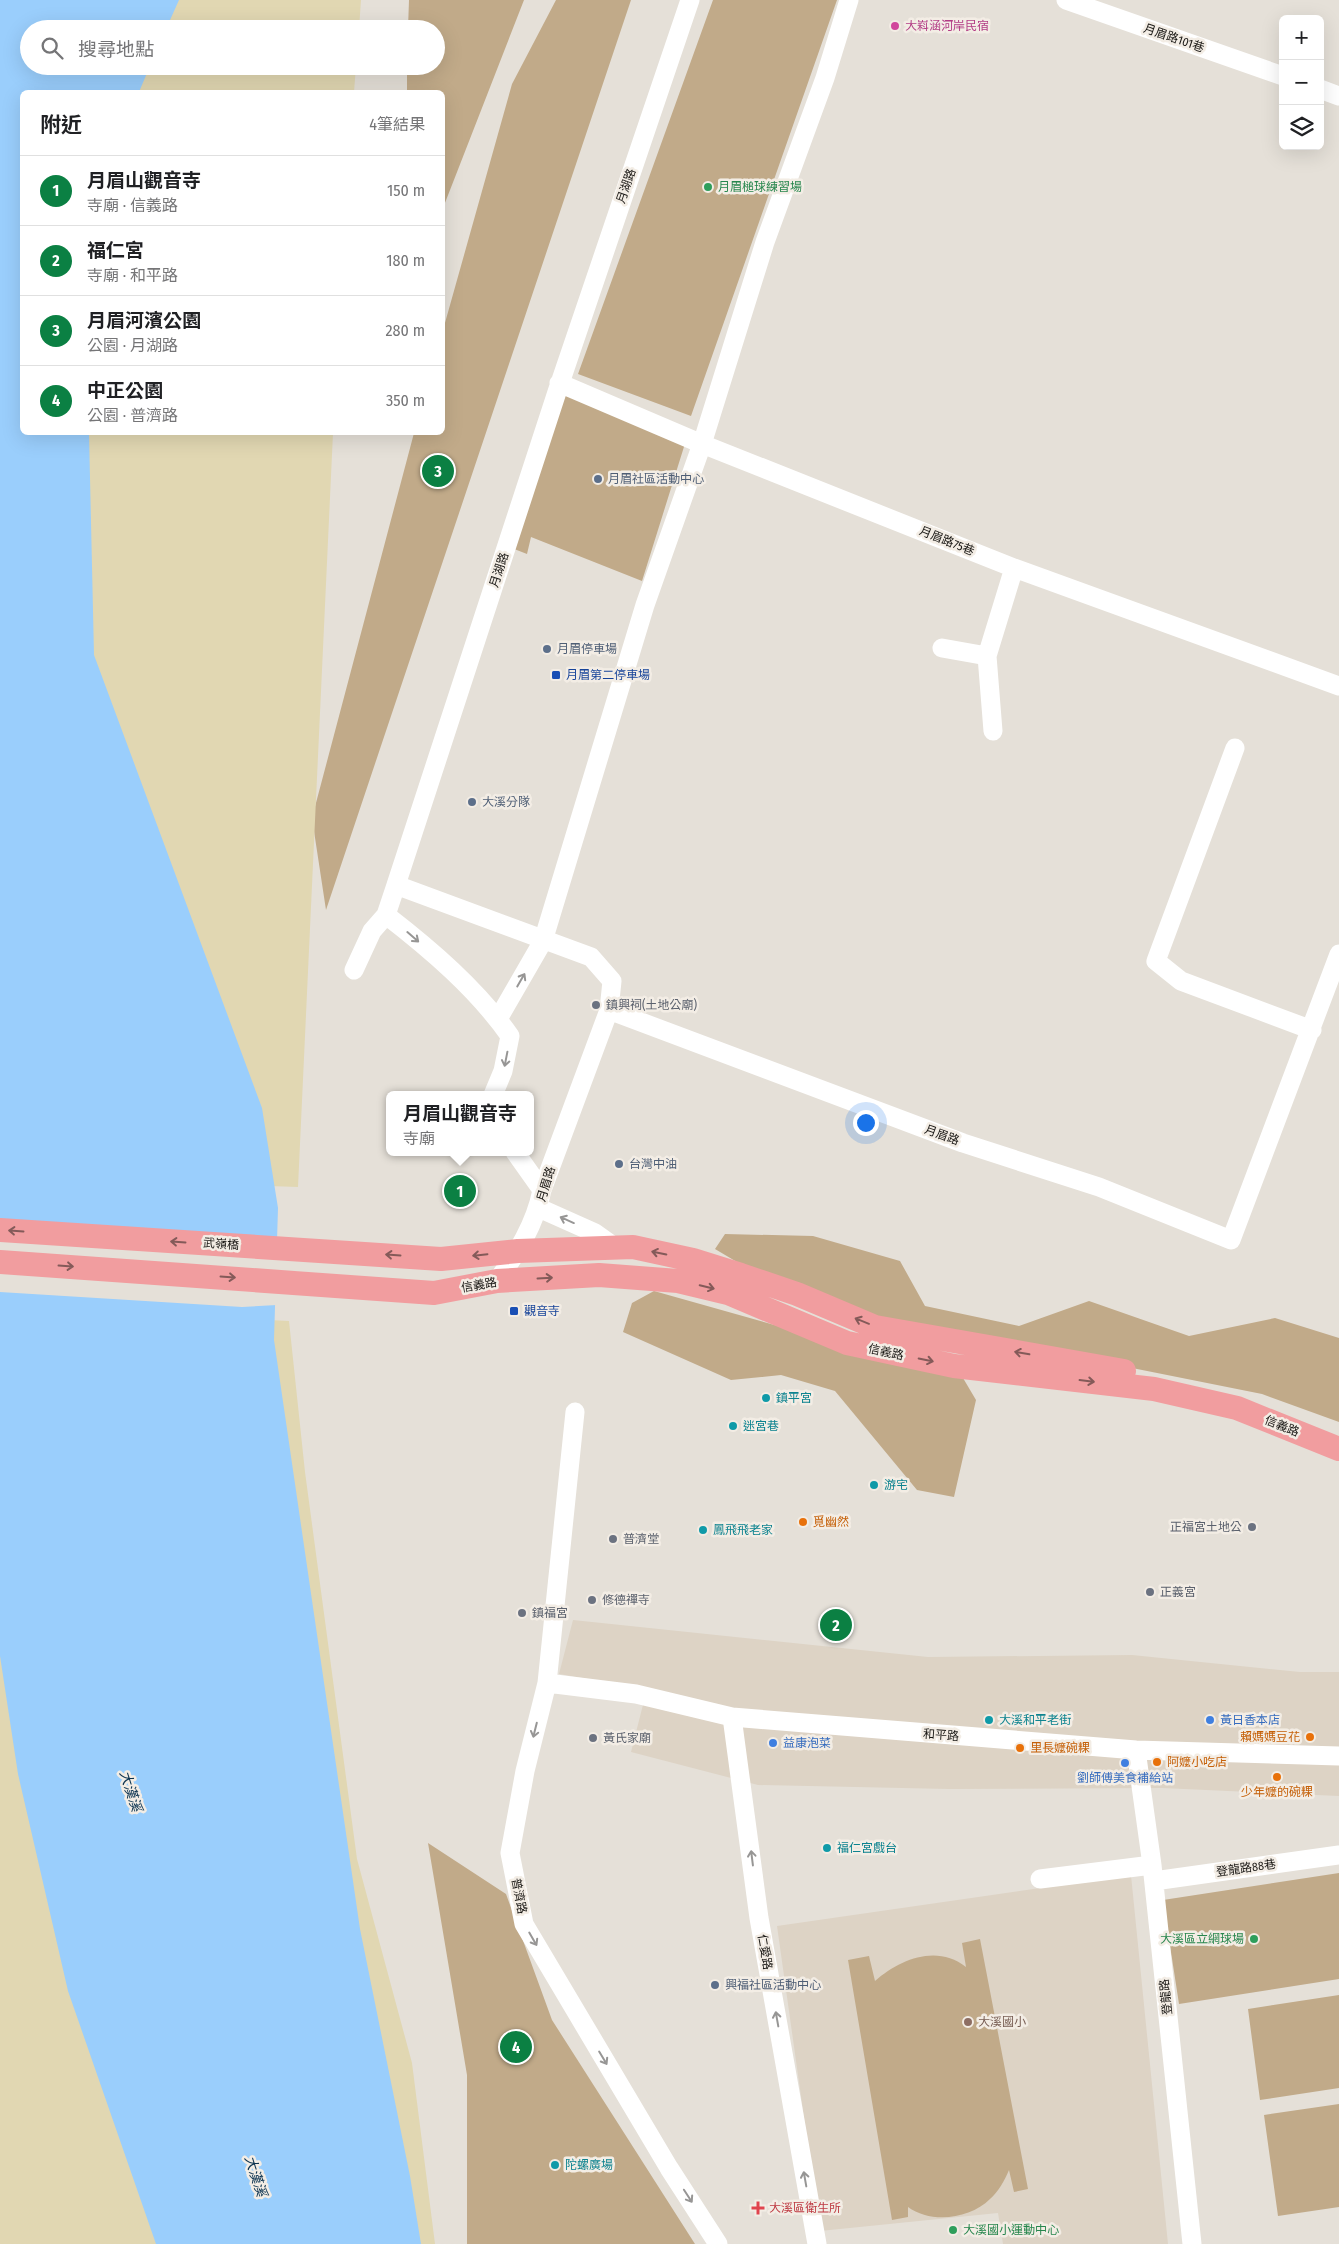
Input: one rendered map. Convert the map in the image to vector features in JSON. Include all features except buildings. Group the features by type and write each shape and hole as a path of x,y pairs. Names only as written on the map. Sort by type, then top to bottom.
{"main road":[{"name":"武嶺橋","path":"0,1230 441,1259"},
{"name":"信義路","path":"441,1259 518,1251 616,1248 633,1248 660,1253 741,1275 797,1294 876,1327 1193,1383 1251,1397 1339,1433"},
{"name":"信義路","path":"0,1262 434,1293 496,1281 599,1275 678,1281 728,1293 847,1344 954,1366 1154,1389 1237,1408 1339,1449"}],"street":[{"name":"月湖路","path":"354,970 372,931 386,914 560,384 690,0"},
{"path":"498,1019 544,941 642,614 702,444 765,242 825,78 849,0"},
{"name":"月眉路101巷","path":"1066,0 1279,75"},
{"path":"1324,90 1339,96"},
{"name":"月眉路75巷","path":"560,384 702,444 1014,568 1339,686"},
{"path":"992,731 987,656 1014,568"},
{"path":"942,648 987,656"},
{"path":"1235,748 1156,961 1181,981 1312,1030"},
{"path":"396,885 591,957 612,981 609,1010"},
{"path":"386,914 413,936 484,1003 510,1036 503,1071 495,1091"},
{"name":"月眉路","path":"496,1281 518,1251 540,1199 609,1010 962,1142 1099,1187 1231,1240 1312,1030 1339,954"},
{"path":"517,1156 540,1199 616,1248"},
{"name":"普濟路","path":"575,1412 547,1682 525,1771 510,1853 524,1924 664,2160 718,2244"},
{"name":"和平路","path":"547,1682 636,1694 732,1717 1136,1750 1339,1756"},
{"name":"仁愛路","path":"732,1717 759,1918 816,2244"},
{"name":"登龍路","path":"1136,1750 1153,1873 1192,2244"},
{"name":"登龍路88巷","path":"1040,1879 1153,1873 1339,1855"}],"shaded area":[{"path":"409,0 524,0 445,203 445,90 407,90 407,75 445,75 445,20 408,20"},
{"path":"556,0 631,0 326,910 312,818 413,435 445,435 445,323 512,84"},
{"name":"月眉槌球練習場","path":"713,0 837,0 691,416 578,374"},
{"path":"561,386 688,434 642,581 531,537 527,554 509,547"},
{"path":"725,1234 813,1236 900,1261 925,1306 1019,1326 1089,1301 1189,1336 1275,1318 1339,1338 1339,1422 1262,1394 873,1316 747,1268 715,1249"},
{"path":"654,1291 963,1378 976,1400 954,1497 917,1490 835,1391 781,1375 731,1380 623,1332 632,1303"},
{"name":"大溪和平老街","path":"573,1620 928,1657 1132,1655 1300,1672 1339,1672 1339,1796 1162,1788 949,1789 758,1785 631,1752 647,1689 559,1674"},
{"path":"428,1843 506,1894 552,2020 695,2244 467,2244 467,2075"},
{"name":"大溪區立網球場","path":"1339,1873 1339,1979 1179,2004 1163,1900"},
{"name":"大溪國小","path":"1131,1875 1168,2244 1003,2244 998,2213 820,2231 777,1926"},
{"path":"980,1939 1028,2189 1014,2192 1009,2170 1001,2186 993,2196 982,2206 972,2211 950,2217 939,2217 928,2216 908,2207 908,2217 892,2220 848,1960 869,1956 875,1981 896,1966 919,1957 943,1956 955,1960 966,1967 962,1943"},
{"path":"1339,1995 1339,2088 1260,2100 1248,2009"},
{"path":"1339,2104 1339,2207 1278,2216 1264,2115"}],"sand":[{"path":"0,0 361,0 360,20 20,20 20,75 355,75 354,90 20,90 20,435 333,435 298,1187 0,1177"},
{"path":"0,1307 289,1321 305,1472 357,1859 412,2063 435,2244 0,2244"}],"water":[{"name":"大漢溪","path":"0,0 179,0 170,20 20,20 20,75 146,75 140,90 20,90 20,435 89,435 94,655 262,1108 278,1208 274,1340 360,1929 410,2176 421,2244 156,2244 68,1991 18,1774 0,1656"}],"pier":[{"path":"0,1223 280,1239 277,1305 242,1307 0,1292"}],"place":[{"name":"大嵙涵河岸民宿","path":"895,26"},
{"name":"月眉槌球練習場","path":"708,187"},
{"name":"月眉河濱公園","path":"438,471"},
{"name":"月眉社區活動中心","path":"598,479"},
{"name":"月眉停車場","path":"547,649"},
{"name":"月眉第二停車場","path":"556,675"},
{"name":"大溪分隊","path":"472,802"},
{"name":"鎮興祠(土地公廟)","path":"596,1005"},
{"name":"台灣中油","path":"619,1164"},
{"name":"月眉山觀音寺","path":"460,1191"},
{"name":"觀音寺","path":"514,1311"},
{"name":"鎮平宮","path":"766,1398"},
{"name":"迷宮巷","path":"733,1426"},
{"name":"游宅","path":"874,1485"},
{"name":"覓幽然","path":"803,1522"},
{"name":"正福宮土地公","path":"1252,1527"},
{"name":"鳳飛飛老家","path":"703,1530"},
{"name":"普濟堂","path":"613,1539"},
{"name":"正義宮","path":"1150,1592"},
{"name":"修德禪寺","path":"592,1600"},
{"name":"鎮福宮","path":"522,1613"},
{"name":"福仁宮","path":"836,1625"},
{"name":"大溪和平老街","path":"989,1720"},
{"name":"黃日香本店","path":"1210,1720"},
{"name":"賴媽媽豆花","path":"1310,1737"},
{"name":"黃氏家廟","path":"593,1738"},
{"name":"益康泡菜","path":"773,1743"},
{"name":"里長嬤碗粿","path":"1020,1748"},
{"name":"阿嬤小吃店","path":"1157,1762"},
{"name":"劉師傅美食補給站","path":"1125,1763"},
{"name":"少年嬤的碗粿","path":"1277,1777"},
{"name":"福仁宮戲台","path":"827,1848"},
{"name":"大溪區立網球場","path":"1254,1939"},
{"name":"興福社區活動中心","path":"715,1985"},
{"name":"大溪國小","path":"968,2022"},
{"name":"中正公園","path":"516,2047"},
{"name":"陀螺廣場","path":"555,2165"},
{"name":"大溪區衛生所","path":"758,2208"},
{"name":"大溪國小運動中心","path":"953,2230"}]}
